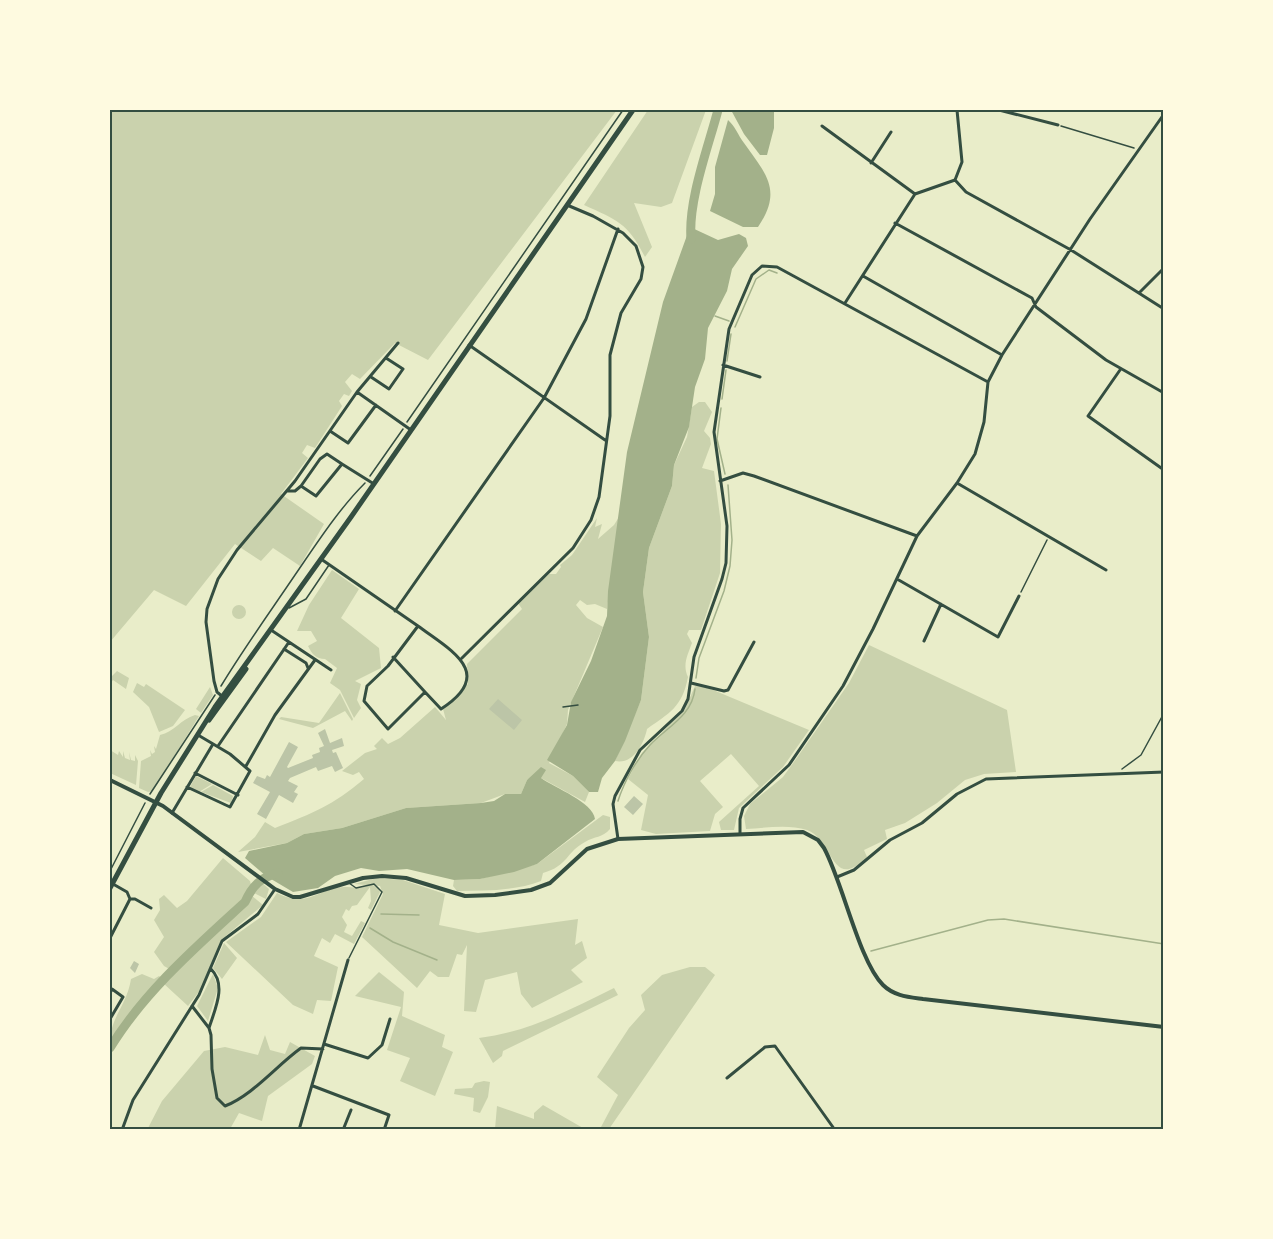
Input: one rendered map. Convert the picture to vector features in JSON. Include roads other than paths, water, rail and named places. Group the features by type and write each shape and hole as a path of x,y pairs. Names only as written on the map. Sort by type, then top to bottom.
{"main road":[{"path":"111,886 155,802 221,696 250,660 374,484 633,110"}],"street":[{"path":"844,304 915,194 955,180 962,162 957,110"},
{"path":"999,110 1058,126"},
{"path":"740,833 743,808 789,765 843,686 916,536 957,483 979,445 988,382 1002,355 1036,307 1138,149 1164,114"},
{"path":"822,126 915,194"},
{"path":"871,164 891,132"},
{"path":"955,180 966,192 1071,250 1164,309"},
{"path":"462,658 573,548 586,528 599,497 610,416 610,355 613,336 621,313 642,279 643,267 636,246 618,229 566,205"},
{"path":"895,223 1032,298 1036,307 1120,370 1142,379 1164,393"},
{"path":"395,611 544,398 586,319 618,229"},
{"path":"618,839 613,804 615,796 640,750 682,711 688,699 694,657 726,562 727,526 714,432 729,329 752,275 762,266 777,267 988,382"},
{"path":"1139,293 1164,268"},
{"path":"863,276 1002,355"},
{"path":"221,696 217,692 214,681 207,635 207,610 218,579 232,556 288,491 357,392 398,343"},
{"path":"469,345 605,440"},
{"path":"371,377 389,389 403,369 386,358"},
{"path":"723,365 760,377"},
{"path":"1120,370 1088,416 1164,470"},
{"path":"357,392 411,430"},
{"path":"330,431 348,443 376,405"},
{"path":"288,491 295,491 301,486 320,459 327,454 374,484"},
{"path":"301,486 316,496 342,464"},
{"path":"720,481 743,473 754,476 916,536"},
{"path":"957,483 1106,570"},
{"path":"321,559 462,658 467,673 466,682 446,706 440,708 393,657"},
{"path":"897,579 998,637 1019,596"},
{"path":"924,641 941,604"},
{"path":"418,626 367,686 364,701 388,729 425,692"},
{"path":"271,630 331,670"},
{"path":"218,746 289,642"},
{"path":"691,683 728,690 754,642"},
{"path":"284,648 306,663 308,669"},
{"path":"246,766 275,715 315,660"},
{"path":"187,787 230,807 250,771 218,746 198,735"},
{"path":"172,813 213,744"},
{"path":"837,877 854,870 890,840 922,823 957,794 986,779 1164,772"},
{"path":"195,773 238,795"},
{"path":"110,780 155,802 275,889 293,897 300,897 349,882 389,876 412,879 465,896 518,893 549,883 587,849 618,839 803,832 818,840 824,848 870,966 884,987 894,993 923,999 1164,1027"},
{"path":"111,886 127,892 130,899"},
{"path":"122,1130 133,1100 191,1006 211,969 222,941 258,914 275,889"},
{"path":"130,899 135,898 151,908"},
{"path":"110,938 130,899"},
{"path":"299,1130 348,960"},
{"path":"211,969 218,977 219,989 209,1028 217,1098 225,1106 251,1092 275,1067 301,1048 323,1049"},
{"path":"110,993 112,989 116,990 123,997 110,1019"},
{"path":"191,1006 209,1028"},
{"path":"324,1044 368,1058 374,1055 382,1045 390,1019"},
{"path":"727,1077 765,1047 775,1046 835,1130"},
{"path":"313,1086 389,1115 384,1130"},
{"path":"343,1130 351,1110"}],"lane":[{"path":"285,610 302,603 329,564"},
{"path":"348,960 382,892 374,884 356,888 349,882"}],"waterway":[{"path":"691,239 696,191 718,110"},
{"path":"735,327 756,279 769,270 777,273"},
{"path":"715,316 729,321"},
{"path":"727,361 731,334"},
{"path":"722,399 726,370"},
{"path":"721,408 717,439 725,474"},
{"path":"696,678 699,658 724,591 730,566 732,540 728,485"},
{"path":"618,801 640,757 684,714 695,689"},
{"path":"110,1048 139,1008 172,970 245,902 258,883 278,873"},
{"path":"381,914 419,915"},
{"path":"871,951 988,920 1004,919 1164,944"},
{"path":"370,928 393,942 437,960"}]}
